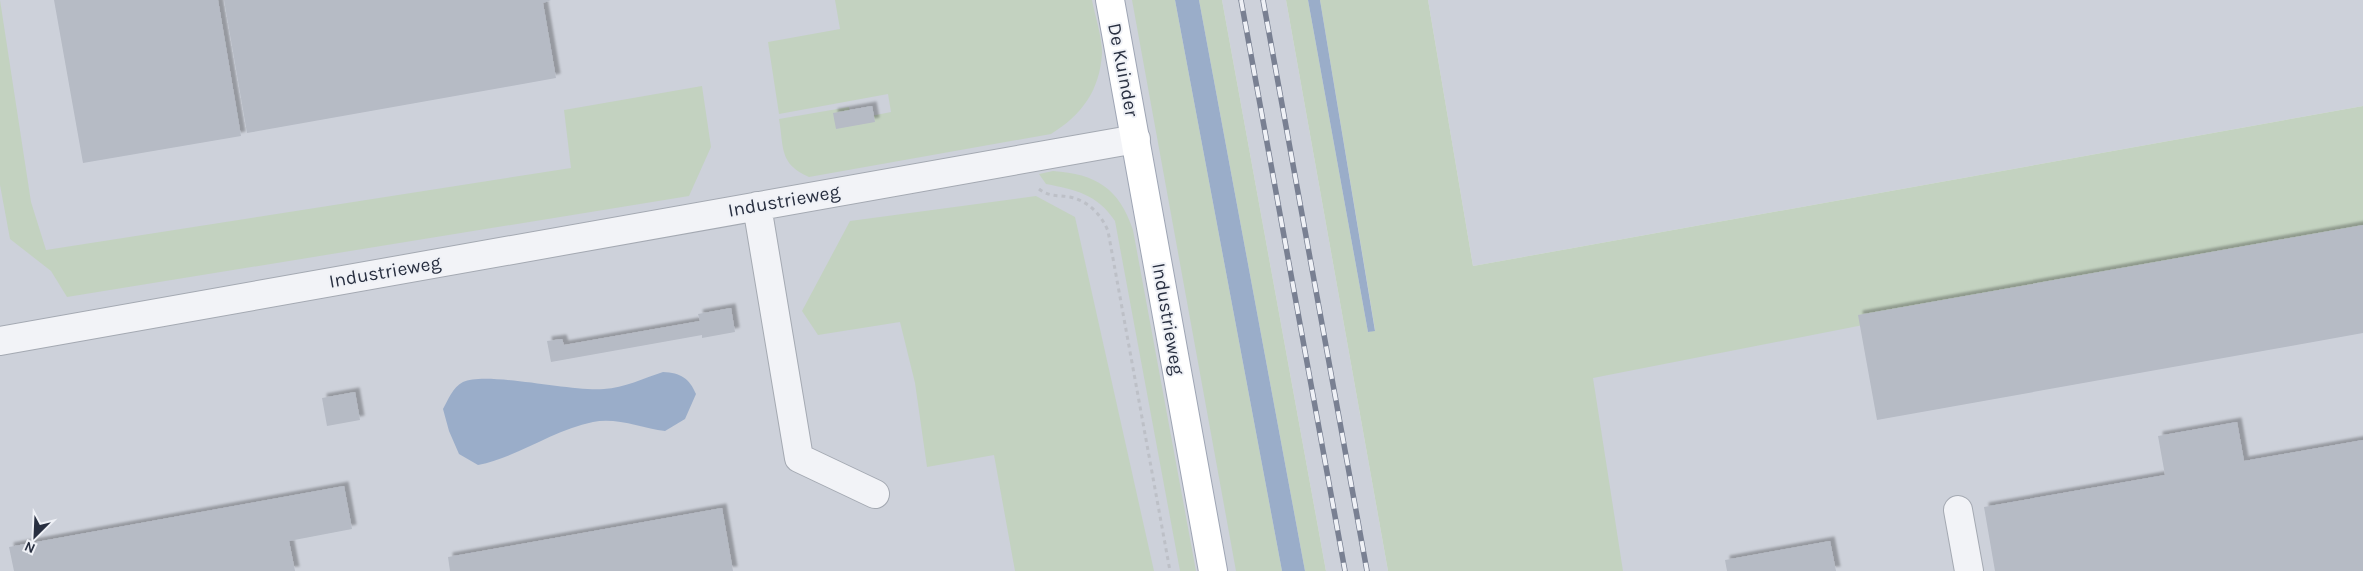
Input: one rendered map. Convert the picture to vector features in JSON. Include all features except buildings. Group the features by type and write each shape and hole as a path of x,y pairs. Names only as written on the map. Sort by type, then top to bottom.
{"main road":[{"name":"De Kuinder","path":"1110,0 1136,139"},
{"name":"Industrieweg","path":"1136,139 1213,571"}],"street":[{"name":"Industrieweg","path":"0,341 1136,139"},
{"path":"757,206 799,458 875,494"},
{"path":"1958,510 1969,571"}],"path":[{"path":"1035,182 1042,192 1053,196 1069,197 1088,204 1104,221 1108,231 1170,571"}],"shaded area":[{"path":"0,0 1162,0 1267,571 0,571"},
{"path":"1222,0 1286,0 1388,571 1326,571"},
{"path":"1428,0 2363,0 2363,106 1473,266"},
{"path":"2363,109 2363,571 1506,571 1454,295"}],"green space":[{"path":"0,0 31,202 46,250 571,168 564,110 702,86 711,147 689,196 67,297 51,271 10,239 0,185"},
{"path":"835,0 1092,0 1102,46 1098,79 1080,110 1072,119 1051,134 809,177 792,167 788,161 783,147 779,119 849,107 851,120 891,112 888,94 779,114 768,42 840,29"},
{"path":"1132,0 1175,0 1282,571 1236,571"},
{"path":"1199,0 1222,0 1326,571 1305,571"},
{"path":"1286,0 1308,0 1368,332 1375,330 1320,0 1428,0 1473,266 2363,106 2363,227 1593,378 1623,571 1388,571"},
{"path":"1053,171 1082,176 1104,186 1121,203 1133,230 1196,571 1180,571 1115,221 1093,199 1076,191 1046,184 1039,174"},
{"path":"1036,196 1075,217 1154,571 1015,571 994,455 927,467 915,383 900,322 818,335 802,311 850,221"}],"water":[{"path":"1175,0 1199,0 1305,571 1282,571"},
{"path":"1308,0 1320,0 1375,331 1368,332"},
{"path":"663,372 684,377 696,394 685,419 665,431 620,422 593,422 564,431 507,456 478,465 459,454 449,431 443,409 456,387 463,382 475,379 509,380 571,388 604,389 626,385"}],"railway":[{"path":"1241,0 1345,571"},
{"path":"1263,0 1367,571"}]}
